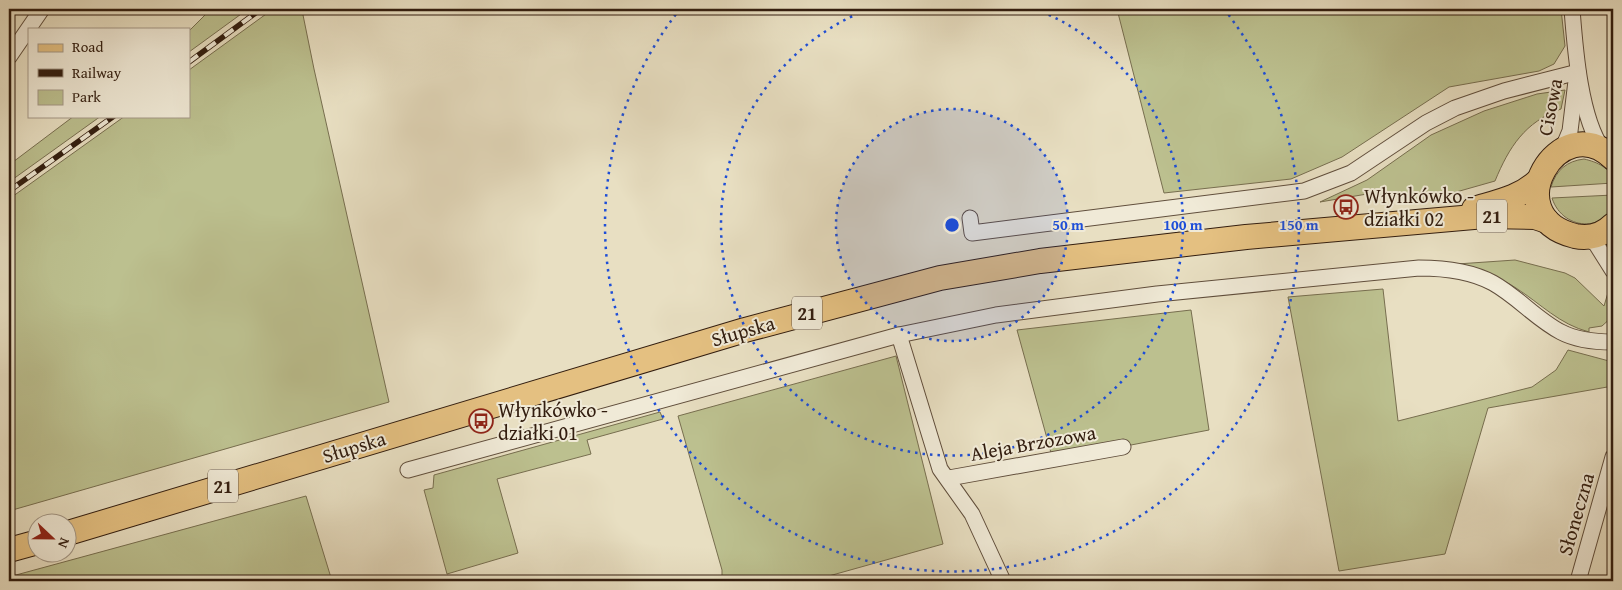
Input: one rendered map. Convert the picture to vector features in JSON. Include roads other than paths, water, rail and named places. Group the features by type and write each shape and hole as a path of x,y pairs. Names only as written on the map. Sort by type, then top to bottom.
{"main road":[{"path":"1562,150 1582,146 1608,155"},
{"name":"21","path":"1538,181 1548,162 1562,150"},
{"path":"1538,181 1536,198 1539,208 1547,221"},
{"name":"Słupska","path":"1436,219 1510,199 1528,190 1538,181"},
{"name":"Słupska","path":"78,530 745,330 940,278 1040,261 1246,237 1436,219 1524,216 1547,221"},
{"name":"21","path":"1547,221 1562,232 1586,237"},
{"path":"1586,237 1604,232 1613,224"},
{"path":"9,550 28,545"}],"street":[{"path":"29,28 42,9"},
{"name":"Cisowa","path":"1572,9 1578,72 1592,130 1608,155"},
{"path":"9,57 28,29"},
{"path":"970,218 972,233 1304,190 1352,173 1426,123 1455,108 1483,97 1578,72"},
{"name":"Cisowa","path":"1562,150 1570,131 1578,72"},
{"path":"1586,237 1596,244 1613,271"},
{"path":"408,470 899,335 1029,309 1419,268 1436,268 1474,275 1509,292 1562,333 1585,339 1613,342"},
{"name":"Aleja Brzozowa","path":"899,335 940,469 949,478 972,514 1003,581"},
{"name":"Aleja Brzozowa","path":"949,478 1123,447"},
{"name":"Słoneczna","path":"1578,581 1613,457"}],"railway":[{"path":"190,61 261,9"},
{"path":"9,191 111,118"}],"place":[{"name":"Włynkówko - działki 02","path":"1346,207"},
{"name":"Włynkówko - działki 01","path":"481,421"}]}
